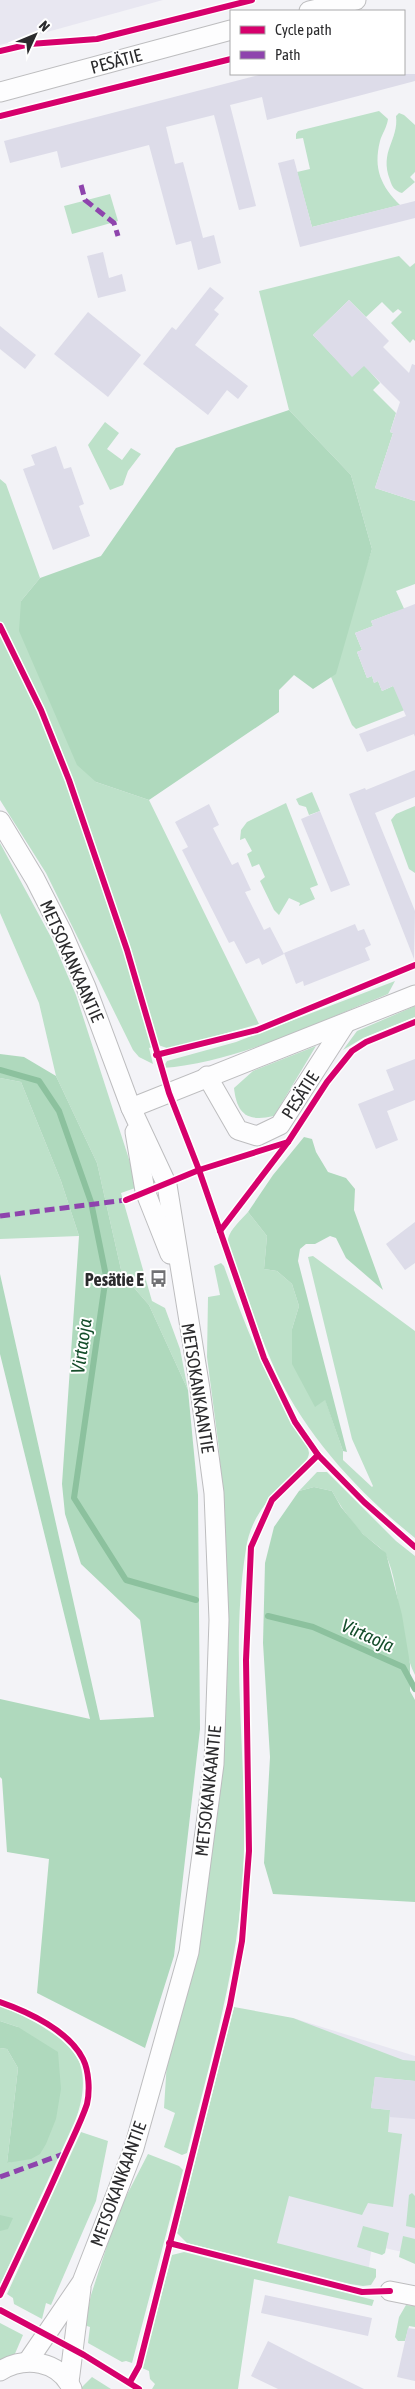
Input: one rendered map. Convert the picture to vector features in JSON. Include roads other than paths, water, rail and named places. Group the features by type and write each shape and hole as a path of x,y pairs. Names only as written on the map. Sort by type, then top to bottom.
{"street":[{"path":"314,10 356,0"},
{"name":"PESÄTIE","path":"0,92 230,30"},
{"name":"METSOKANKAANTIE","path":"0,821 62,932 86,987 131,1108 145,1191 182,1286 200,1389 214,1493 219,1620 214,1764 189,1952 134,2148 82,2282 28,2361"},
{"path":"131,1108 206,1076 345,1024 415,995"},
{"name":"PESÄTIE","path":"206,1076 238,1130 257,1136 280,1125 345,1024"},
{"name":"METSOKANKAANTIE","path":"71,2386 82,2282"},
{"path":"390,2291 415,2296"},
{"path":"3,2368 28,2361 44,2364 58,2371 71,2386"}],"waterway":[{"name":"Virtaoja","path":"0,1070 39,1081 59,1111 91,1202 106,1276 74,1498 126,1580 196,1600"},
{"name":"Virtaoja","path":"268,1616 313,1627 403,1667 415,1689"}],"place":[{"name":"Pesätie E","path":"158,1279"}]}
